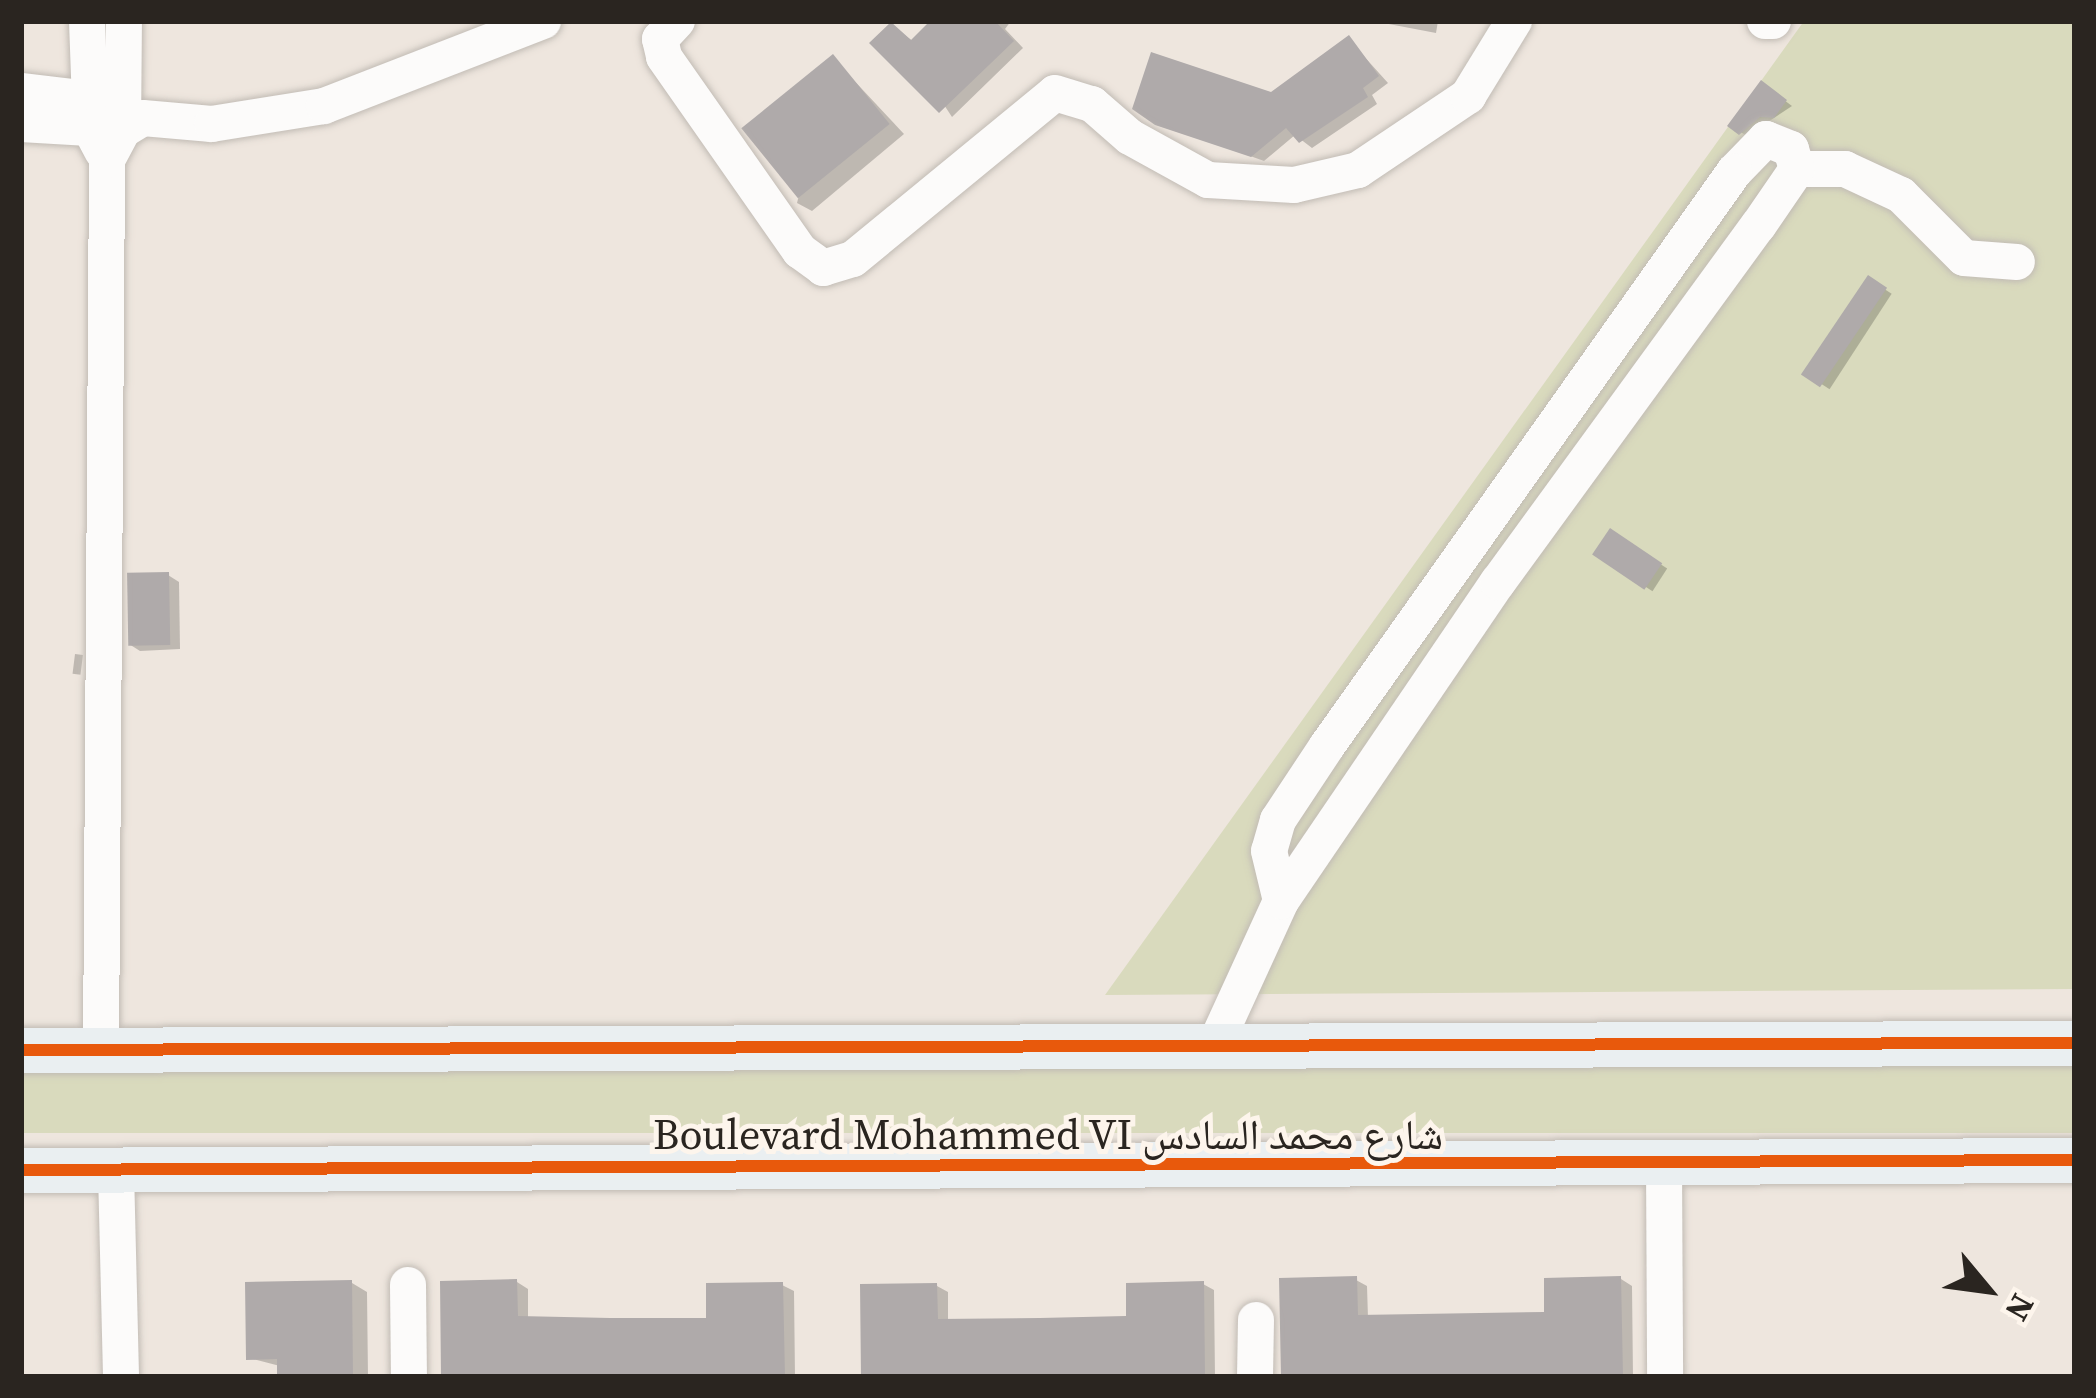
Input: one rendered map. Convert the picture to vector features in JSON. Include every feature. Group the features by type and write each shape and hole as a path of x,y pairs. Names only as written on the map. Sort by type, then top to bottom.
{"main road":[{"path":"21,1050 2075,1043"},
{"name":"Boulevard Mohammed VI شارع محمد السادس","path":"21,1170 2075,1160"}],"street":[{"path":"87,21 113,123"},
{"path":"101,1050 113,123 124,21"},
{"path":"21,124 212,124 324,106 543,21"},
{"path":"677,21 660,39 664,57 800,251 823,268 853,259 1055,93 1092,104 1130,137 1208,180 1294,185 1358,170 1468,97 1514,21"},
{"path":"21,91 113,123"},
{"path":"1216,1043 1281,901 1796,169 1791,149 1766,139 1734,172 1482,522 1278,820 1269,851 1281,901"},
{"path":"1796,169 1845,169 1901,195 1964,258 2017,262"},
{"path":"1664,1164 1666,1377"},
{"path":"116,1171 122,1377"},
{"path":"408,1285 409,1377"},
{"path":"1255,1377 1256,1320"}],"green space":[{"path":"1804,21 2075,21 2075,989 1105,995"},
{"path":"21,1056 2075,1056 2075,1133 21,1133"}],"building":[{"path":"930,21 995,21 1014,41 939,113 869,43 891,22 911,40"},
{"path":"1349,35 1379,76 1363,88 1368,97 1299,143 1286,128 1251,157 1155,125 1132,109 1151,52 1271,92"},
{"path":"833,54 890,124 798,198 741,128"},
{"path":"1761,80 1787,100 1774,118 1760,117 1739,135 1727,126"},
{"path":"1868,275 1887,288 1820,387 1801,374"},
{"path":"1610,528 1662,563 1644,590 1592,555"},
{"path":"169,572 170,645 128,646 127,573"},
{"path":"1357,1276 1358,1315 1544,1312 1544,1278 1621,1276 1623,1377 1281,1377 1279,1278"},
{"path":"517,1279 518,1316 610,1318 706,1318 706,1283 783,1282 785,1377 441,1377 440,1281"},
{"path":"352,1280 353,1377 277,1377 277,1359 246,1360 245,1282"},
{"path":"1204,1281 1205,1377 861,1377 860,1284 937,1283 938,1319 1126,1316 1126,1283"}],"cycle path":[{"path":"21,1050 2075,1043"},
{"path":"21,1170 2075,1160"}]}
